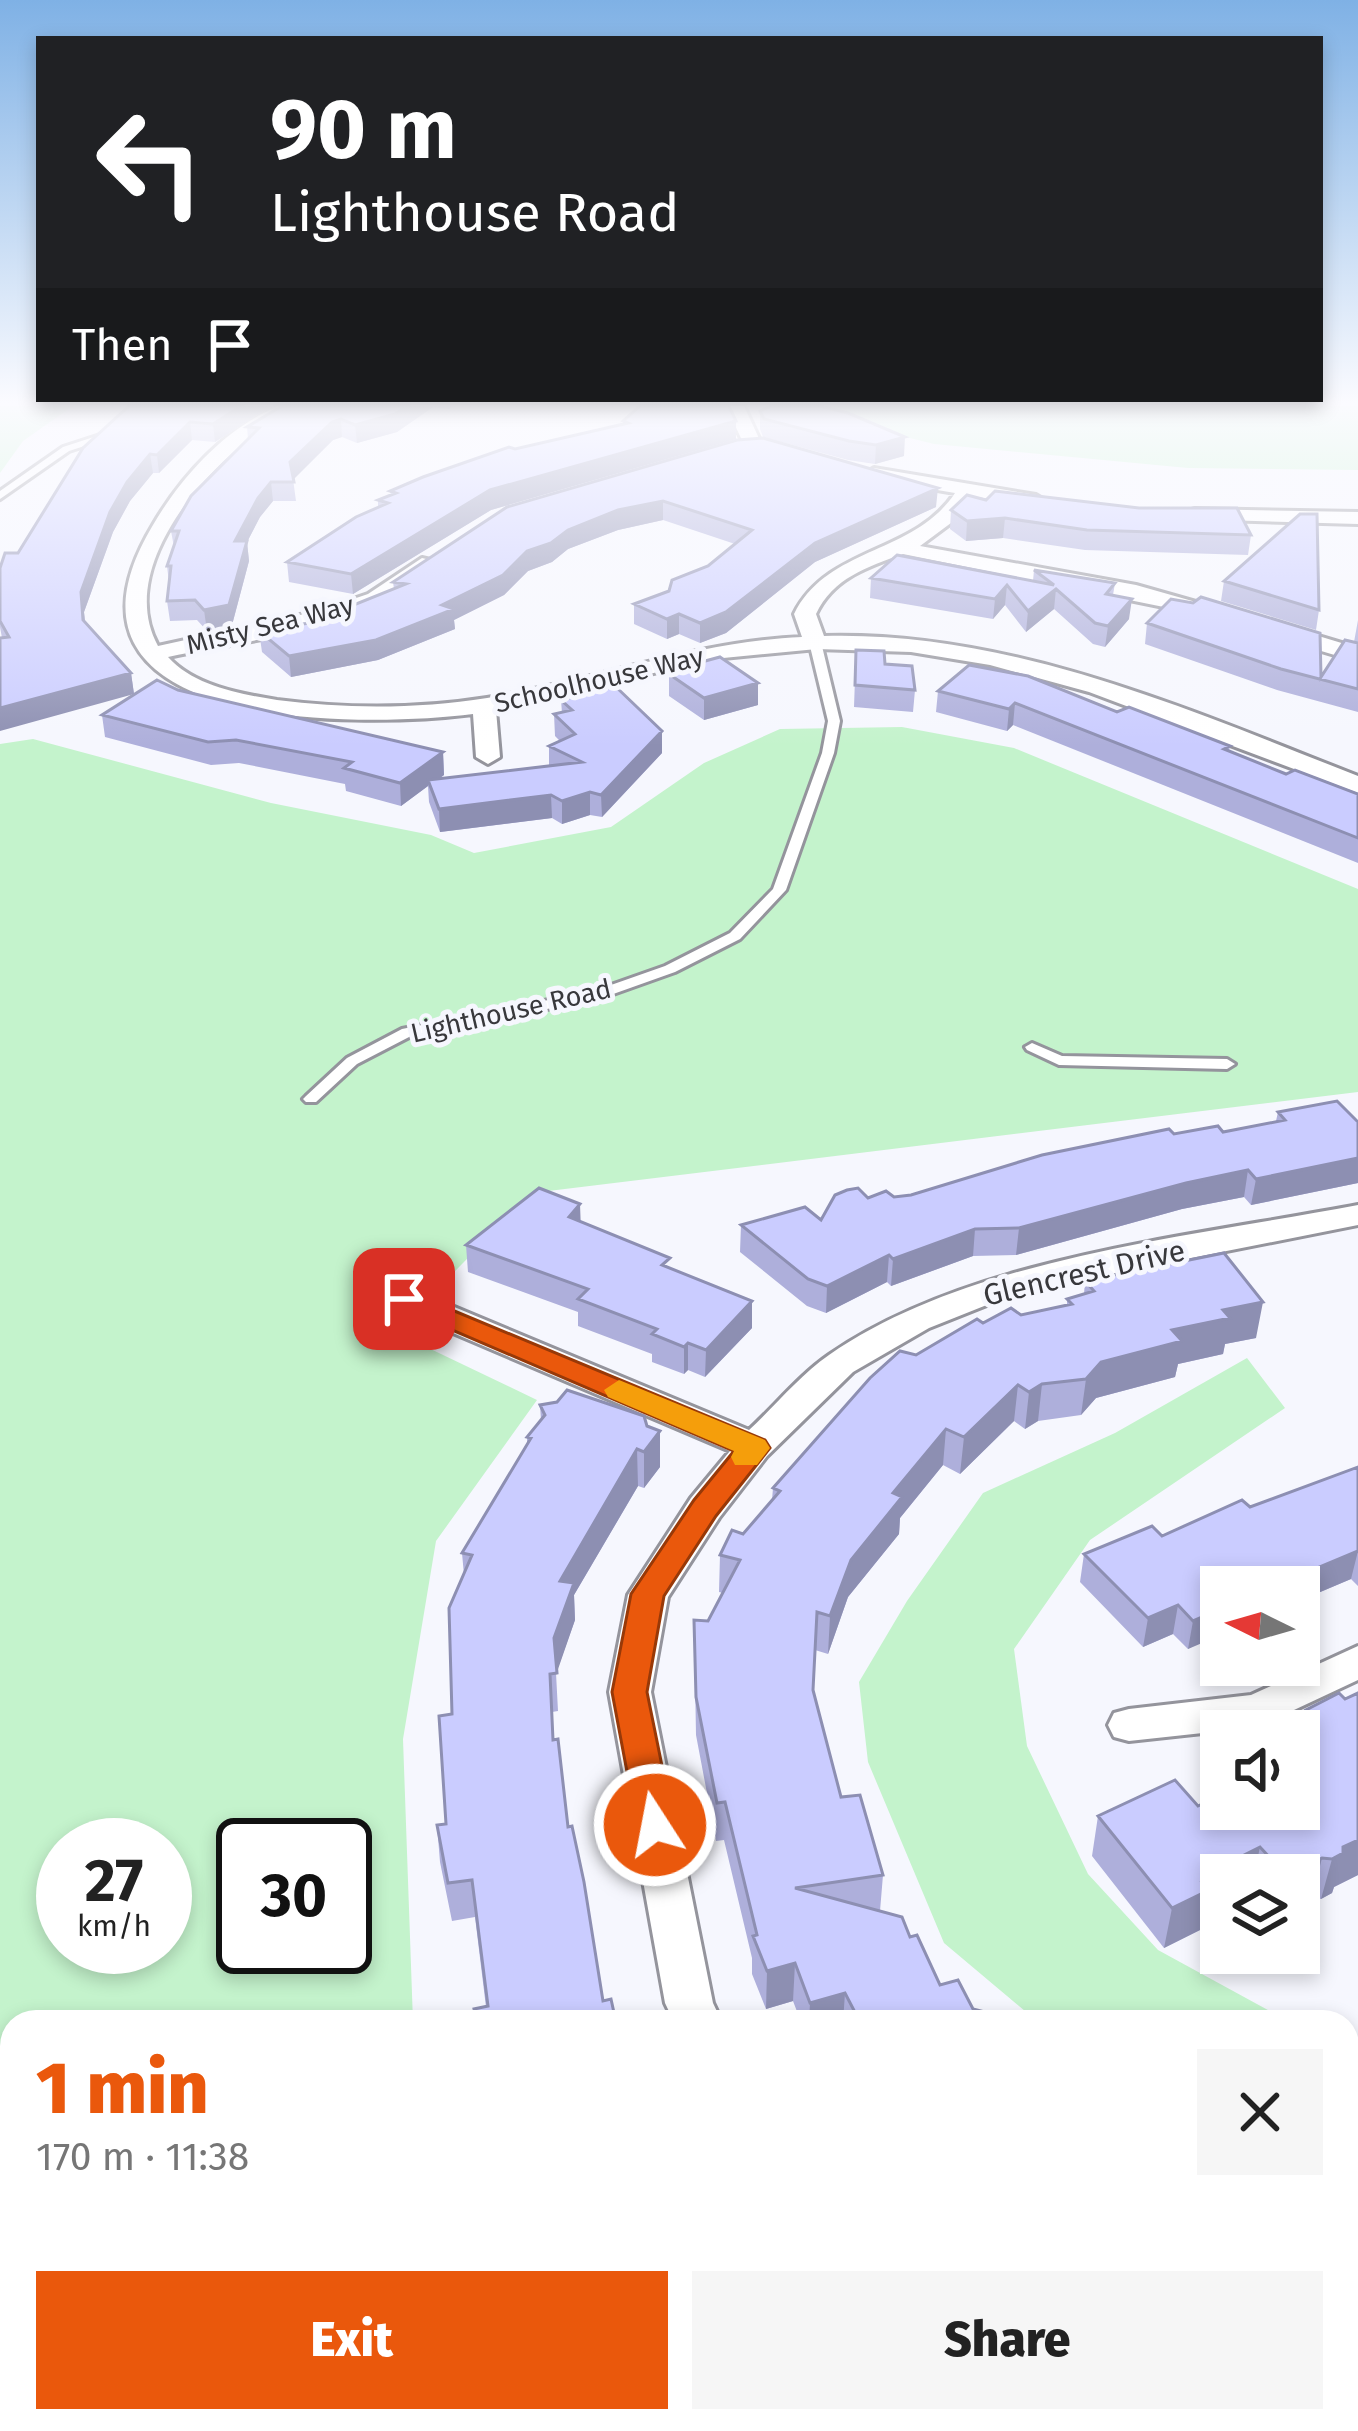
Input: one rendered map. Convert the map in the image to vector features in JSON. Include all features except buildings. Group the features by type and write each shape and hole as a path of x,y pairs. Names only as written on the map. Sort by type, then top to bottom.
{"street":[{"path":"150,655 134,623 153,543 170,519"},
{"name":"Lighthouse Road","path":"815,642 806,614 818,590 945,519"},
{"path":"901,547 953,562 1111,588 1244,620 1358,655"},
{"name":"Misty Sea Way","path":"150,655 323,616 376,598 443,553"},
{"name":"Schoolhouse Way","path":"150,655 166,671 206,693 284,708 386,712 484,706 740,648 866,640 1041,670 1144,702 1358,784"},
{"path":"484,706 488,757"},
{"name":"Glencrest Drive","path":"692,2010 630,1692 648,1594 705,1508 754,1448 840,1364 917,1320 1011,1283 1358,1215"},
{"path":"404,1299 754,1448"},
{"path":"1129,1725 1258,1711 1358,1662"}],"lane":[{"name":"Lighthouse Road","path":"311,1099 352,1061 407,1032 597,995 670,969 735,936 779,890 828,753 834,721 815,642"},
{"path":"1032,1048 1059,1060 1227,1064"}],"green space":[{"path":"902,727 1014,748 1358,889 1358,1092 532,1193 395,1332 537,1400 436,1541 403,1739 413,2010 0,2010 0,744 33,739 271,803 431,835 474,853 611,827 704,763 780,729"},
{"path":"1247,1358 1285,1408 1090,1540 1014,1649 1027,1746 1088,1874 1158,1950 1268,2010 1024,2010 944,1943 868,1762 859,1682 907,1601 983,1493 1115,1433"}],"slow traffic":[{"path":"619,1390 754,1448 746,1457"}],"route":[{"path":"404,1299 754,1448 705,1508 648,1594 630,1692 655,1825"}]}
